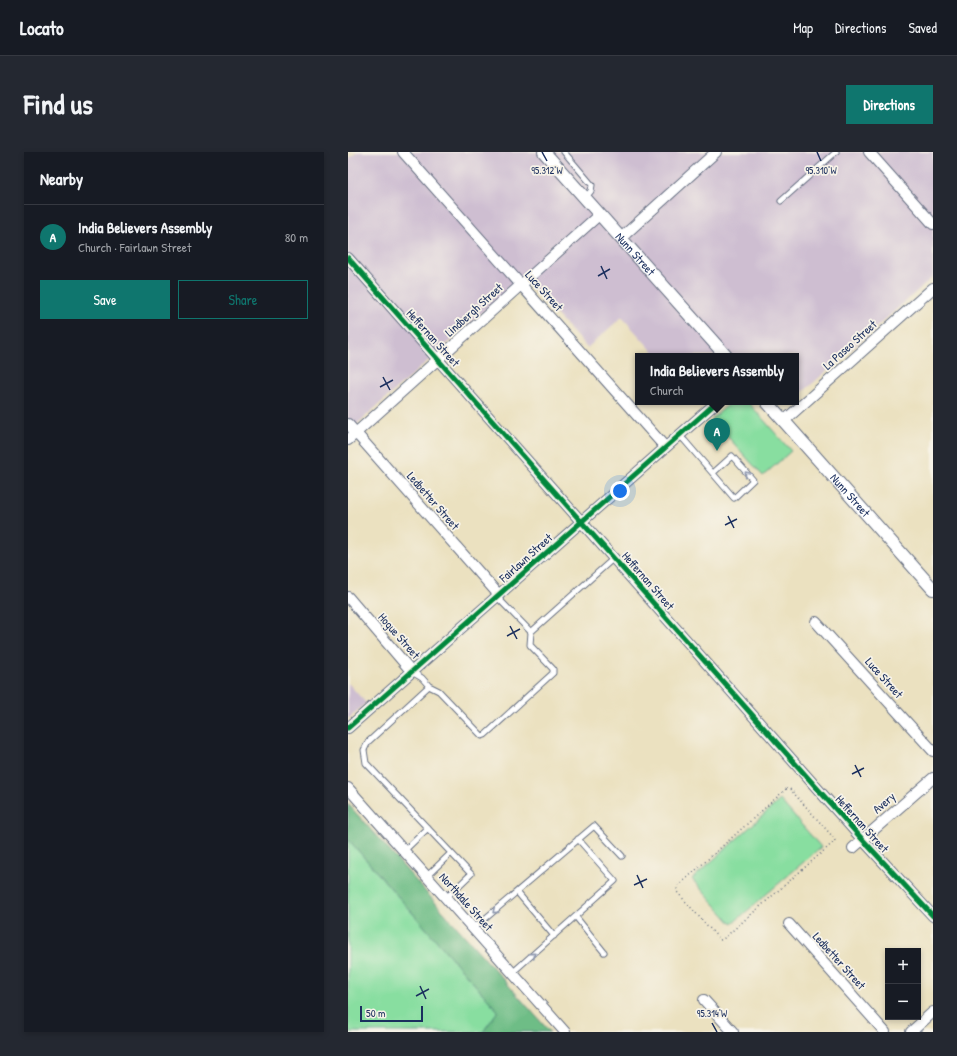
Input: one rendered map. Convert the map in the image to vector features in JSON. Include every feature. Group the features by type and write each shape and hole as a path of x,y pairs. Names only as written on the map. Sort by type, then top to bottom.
{"street":[{"name":"Luce Street","path":"403,152 665,447"},
{"path":"621,238 716,152"},
{"path":"869,152 933,224"},
{"name":"Nunn Street","path":"547,153 562,172 723,353"},
{"name":"Lindbergh Street","path":"352,436 600,214"},
{"name":"Heffernan Street","path":"348,258 862,839 933,916"},
{"name":"La Paseo Street","path":"784,421 933,288"},
{"name":"Fairlawn Street","path":"348,728 713,405"},
{"name":"Nunn Street","path":"770,405 933,588"},
{"name":"Ledbetter Street","path":"348,424 352,436 498,596"},
{"name":"Hogue Street","path":"348,597 412,672"},
{"name":"Luce Street","path":"816,622 933,751"},
{"name":"Avery","path":"853,848 933,778"},
{"name":"Northdale Street","path":"349,793 404,851 564,1032"},
{"name":"Ledbetter Street","path":"789,924 885,1032"},
{"path":"704,1000 733,1032"},
{"path":"911,1032 933,1012"}],"lane":[{"path":"564,152 592,185 591,191 585,198"},
{"path":"781,201 836,152"},
{"path":"562,172 572,161"},
{"path":"679,434 734,498 753,480 732,456 713,473"},
{"path":"498,596 530,632 614,558"},
{"name":"Hogue Street","path":"412,672 422,678 428,686 439,691 482,736 485,735 554,673 530,645 530,632"},
{"path":"428,686 368,742 364,750 366,763 471,874 446,898"},
{"path":"473,929 594,826 622,856"},
{"path":"404,851 428,828"},
{"path":"512,973 615,881 578,840"},
{"path":"426,876 451,853"},
{"path":"517,892 554,936"},
{"path":"576,917 604,952"}],"path":[{"path":"790,788 835,841 720,940 677,892 677,887 786,789 790,788"}],"shaded area":[{"path":"357,152 933,152 933,277 799,395 799,353 654,353 622,317 587,348 522,277 348,432 348,160"},
{"path":"348,683 366,703 348,719"}],"green space":[{"path":"728,405 751,405 791,451 763,476 712,419"},
{"path":"780,800 821,847 732,924 692,879"},
{"path":"348,804 550,1032 483,1032 498,1011 348,839"},
{"path":"348,839 498,1011 483,1032 348,1032"}],"cycle path":[{"path":"348,258 862,839 933,916"},
{"path":"348,728 714,405"}],"place":[{"name":"India Believers Assembly","path":"717,451"}]}
